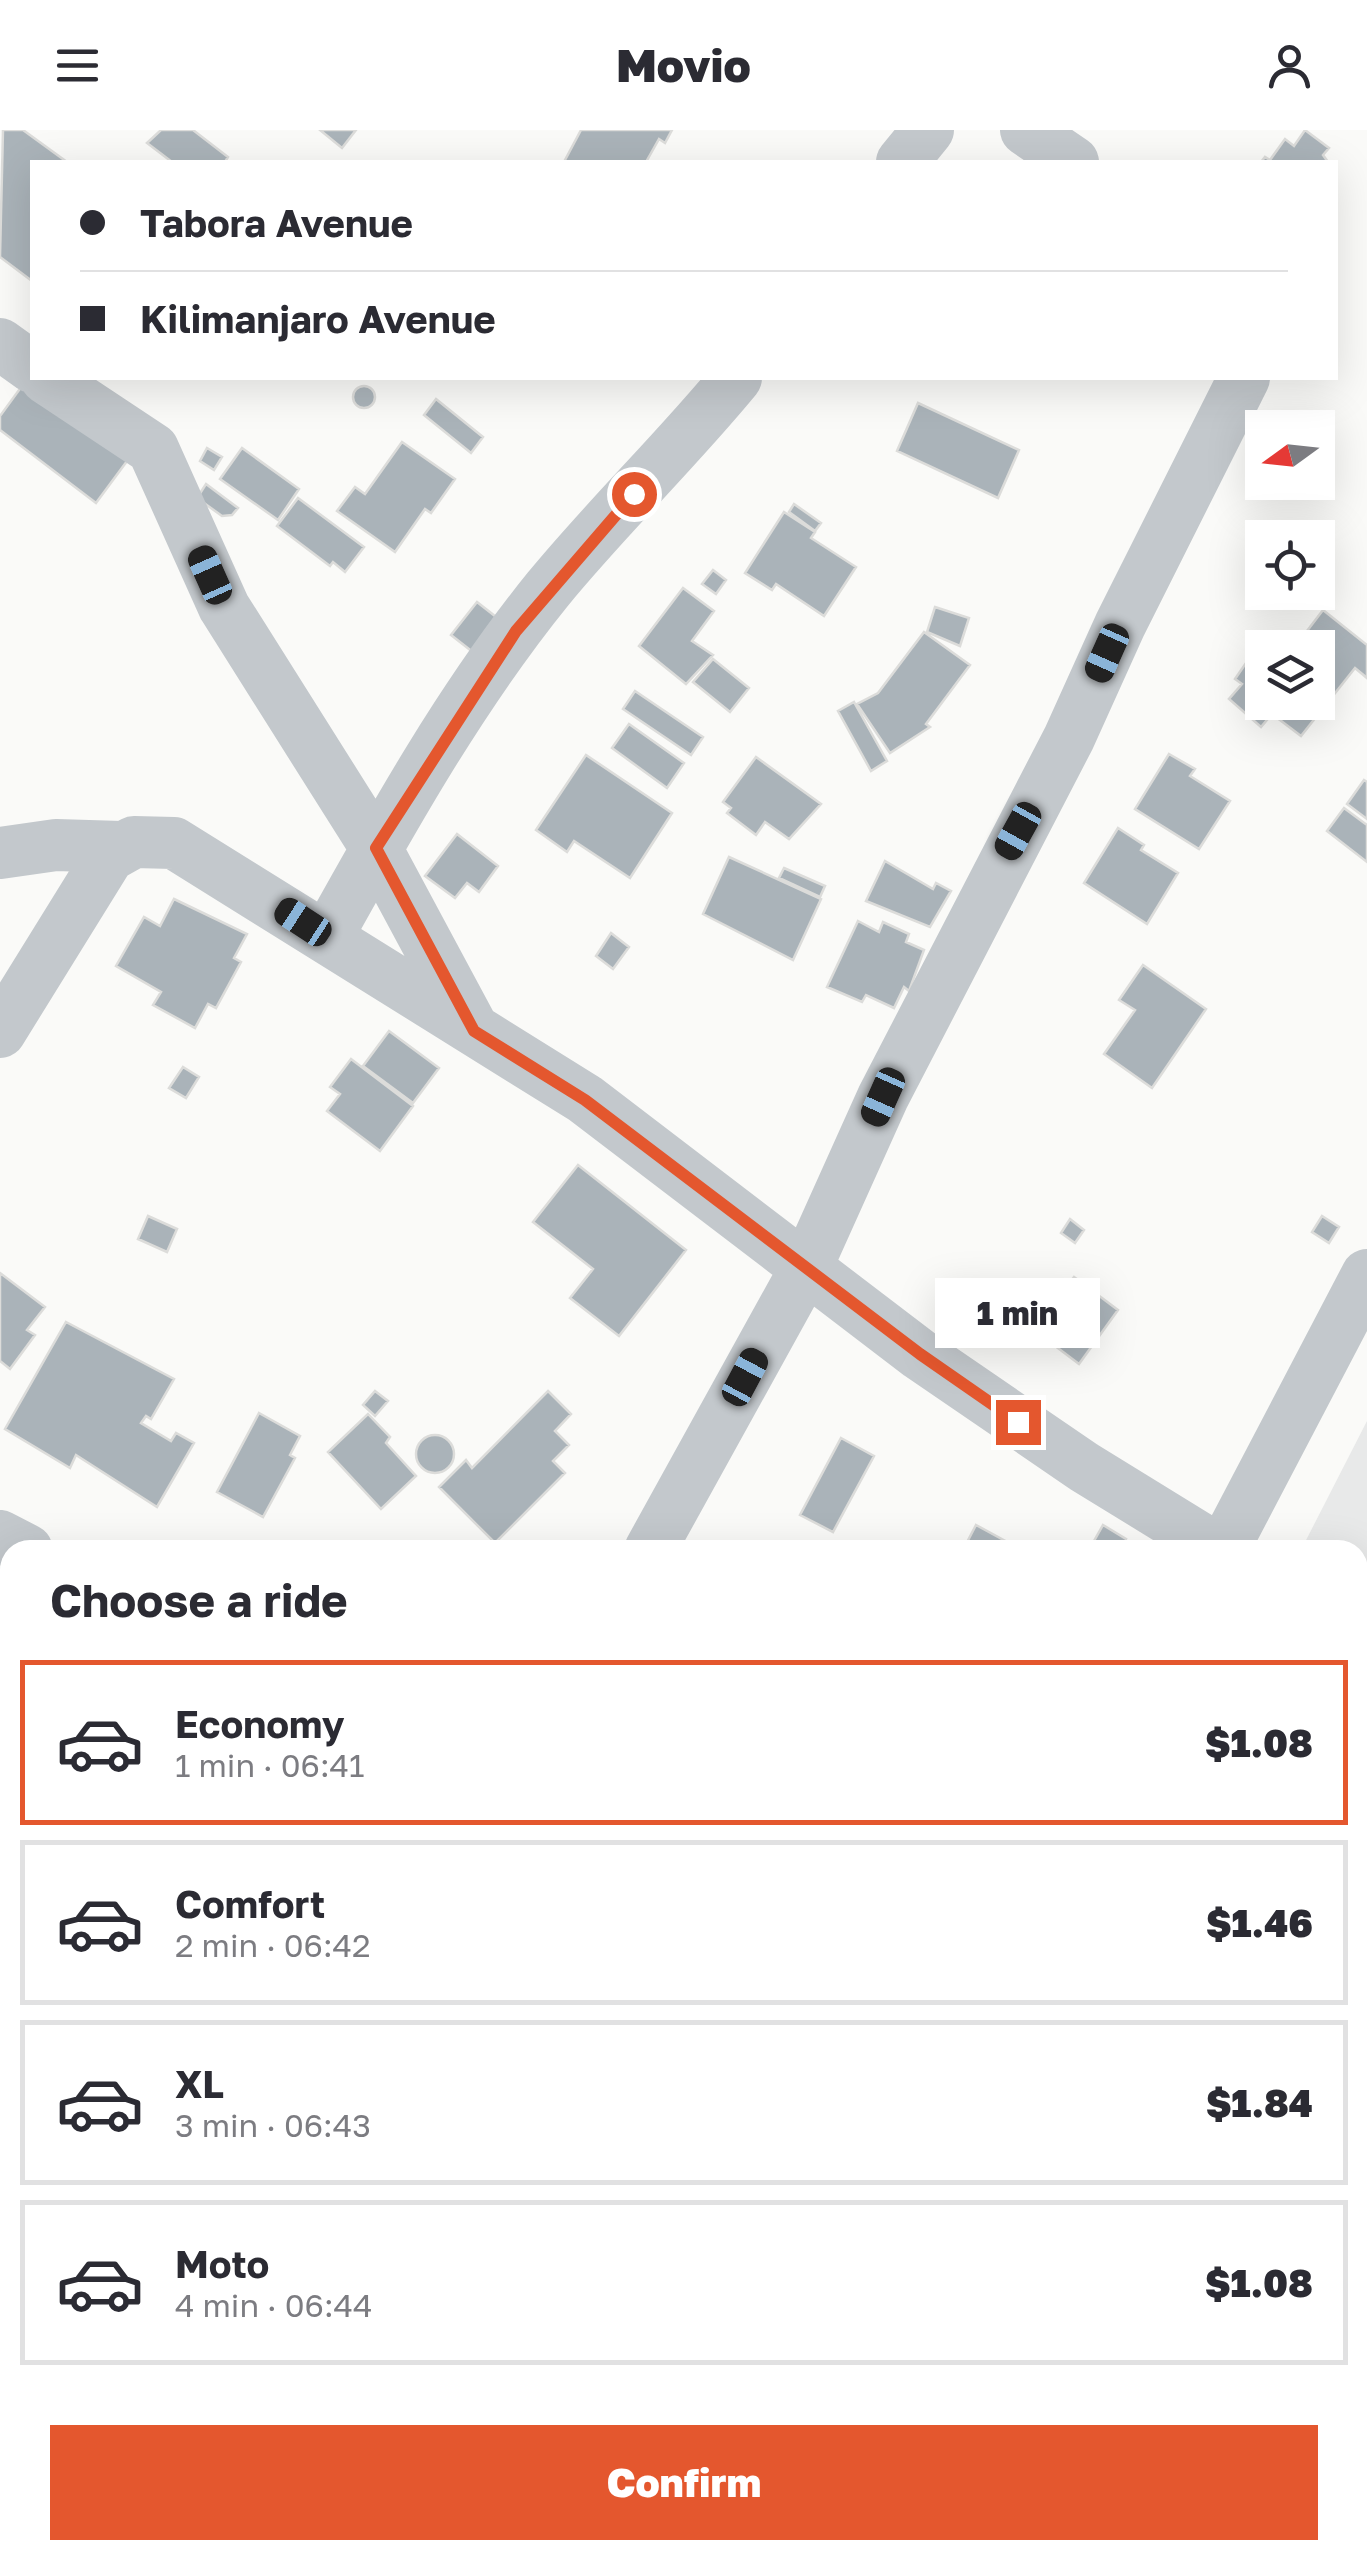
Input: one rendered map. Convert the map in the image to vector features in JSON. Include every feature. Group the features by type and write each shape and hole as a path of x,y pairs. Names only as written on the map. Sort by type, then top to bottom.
{"street":[{"path":"904,160 928,130"},
{"path":"1026,130 1069,160"},
{"path":"0,344 30,366"},
{"path":"49,380 153,449 224,606 376,848 474,1031"},
{"path":"327,937 376,848 491,667 549,588 734,380"},
{"path":"656,1540 807,1266 883,1097 1069,738 1243,380"},
{"path":"0,854 56,845 120,847 155,841 174,844 585,1100 952,1377 1084,1467 1204,1540"},
{"path":"0,1032 99,871 120,847"},
{"path":"1226,1540 1367,1275"}],"shaded area":[{"path":"1367,1421 1367,1540 1306,1540"}],"building":[{"path":"3,130 23,130 64,160 30,160 30,280 0,257"},
{"path":"161,130 193,130 228,157 169,160 147,143"},
{"path":"320,130 356,130 342,148"},
{"path":"581,130 672,130 665,143 659,139 647,160 565,160"},
{"path":"1305,130 1329,148 1323,155 1327,160 1270,160 1285,139 1294,146"},
{"path":"30,375 30,380 37,380 133,453 96,503 0,430 0,416"},
{"path":"364,386 372,389 372,405 364,408 356,405 353,397 356,389"},
{"path":"436,399 483,437 471,453 424,415"},
{"path":"918,403 1019,450 998,498 897,451"},
{"path":"402,442 455,479 431,513 425,509 395,552 337,511 355,487 365,494"},
{"path":"207,448 222,457 214,470 200,461"},
{"path":"242,448 299,489 278,520 220,479"},
{"path":"206,484 238,508 232,515 222,516 197,498"},
{"path":"298,498 364,547 345,572 333,562 330,566 277,526"},
{"path":"794,504 821,523 815,531 789,512"},
{"path":"784,512 815,532 811,538 856,567 824,616 776,584 772,590 745,573"},
{"path":"713,570 726,580 716,594 702,584"},
{"path":"683,588 714,611 692,641 713,655 686,684 639,646"},
{"path":"477,602 500,620 474,653 451,635"},
{"path":"935,607 969,618 960,646 927,632"},
{"path":"1323,610 1367,645 1367,678 1355,668 1335,693 1335,630 1308,630"},
{"path":"924,632 970,665 926,724 930,727 890,753 857,704 878,693"},
{"path":"713,659 749,688 730,712 693,682"},
{"path":"1245,664 1245,713 1229,699 1242,684 1235,679"},
{"path":"635,691 703,737 691,755 623,709"},
{"path":"854,702 887,761 871,771 838,711"},
{"path":"1280,720 1314,720 1301,736"},
{"path":"629,724 684,763 667,788 612,748"},
{"path":"1169,754 1195,769 1190,776 1230,801 1199,849 1135,809"},
{"path":"586,755 672,813 630,878 574,841 567,852 536,830"},
{"path":"756,757 821,804 789,839 765,822 756,835 727,813 731,808 723,802"},
{"path":"1364,780 1367,782 1367,819 1347,804"},
{"path":"1344,808 1367,825 1367,862 1327,831"},
{"path":"1118,828 1144,845 1141,850 1178,873 1147,924 1084,883"},
{"path":"457,834 498,866 479,892 467,883 455,898 425,876"},
{"path":"729,857 821,899 793,960 703,914"},
{"path":"885,861 933,889 936,883 951,891 930,927 866,901"},
{"path":"784,868 825,886 820,897 779,878"},
{"path":"174,899 247,934 234,958 241,962 216,1008 208,1004 195,1028 153,1005 161,992 116,966 144,917 160,926"},
{"path":"858,921 879,932 883,922 909,934 906,942 924,950 909,991 904,987 894,1008 866,995 862,1002 827,987"},
{"path":"611,933 629,947 613,969 596,956"},
{"path":"1143,965 1206,1009 1152,1088 1104,1054 1135,1010 1119,1000"},
{"path":"389,1031 439,1068 413,1103 363,1066"},
{"path":"351,1059 413,1106 380,1151 327,1111 340,1094 330,1087"},
{"path":"183,1067 199,1077 186,1098 169,1088"},
{"path":"578,1165 686,1250 619,1336 570,1298 593,1269 533,1222"},
{"path":"148,1216 177,1229 167,1252 138,1239"},
{"path":"1322,1216 1339,1227 1329,1243 1312,1232"},
{"path":"1070,1219 1084,1230 1075,1243 1061,1233"},
{"path":"0,1273 45,1307 27,1330 35,1335 10,1369 0,1361"},
{"path":"1074,1277 1118,1310 1079,1364 1034,1330"},
{"path":"66,1322 174,1379 151,1419 146,1416 141,1423 171,1441 176,1433 194,1443 157,1507 76,1455 70,1468 5,1429"},
{"path":"375,1391 388,1401 375,1416 363,1405"},
{"path":"548,1391 571,1414 555,1431 569,1445 553,1461 565,1473 498,1540 492,1540 439,1487 466,1460 472,1468"},
{"path":"259,1413 300,1436 290,1455 295,1458 263,1517 217,1492"},
{"path":"368,1414 390,1437 386,1443 416,1476 381,1509 328,1452"},
{"path":"435,1435 448,1441 454,1454 448,1467 435,1473 422,1467 416,1454 422,1441"},
{"path":"841,1438 874,1456 833,1532 800,1515"},
{"path":"976,1525 1004,1540 968,1540"},
{"path":"1103,1525 1126,1539 1125,1540 1095,1540"}],"route":[{"path":"634,494 549,588 516,631 376,848 474,1031 585,1100 920,1354 1018,1422"}]}
